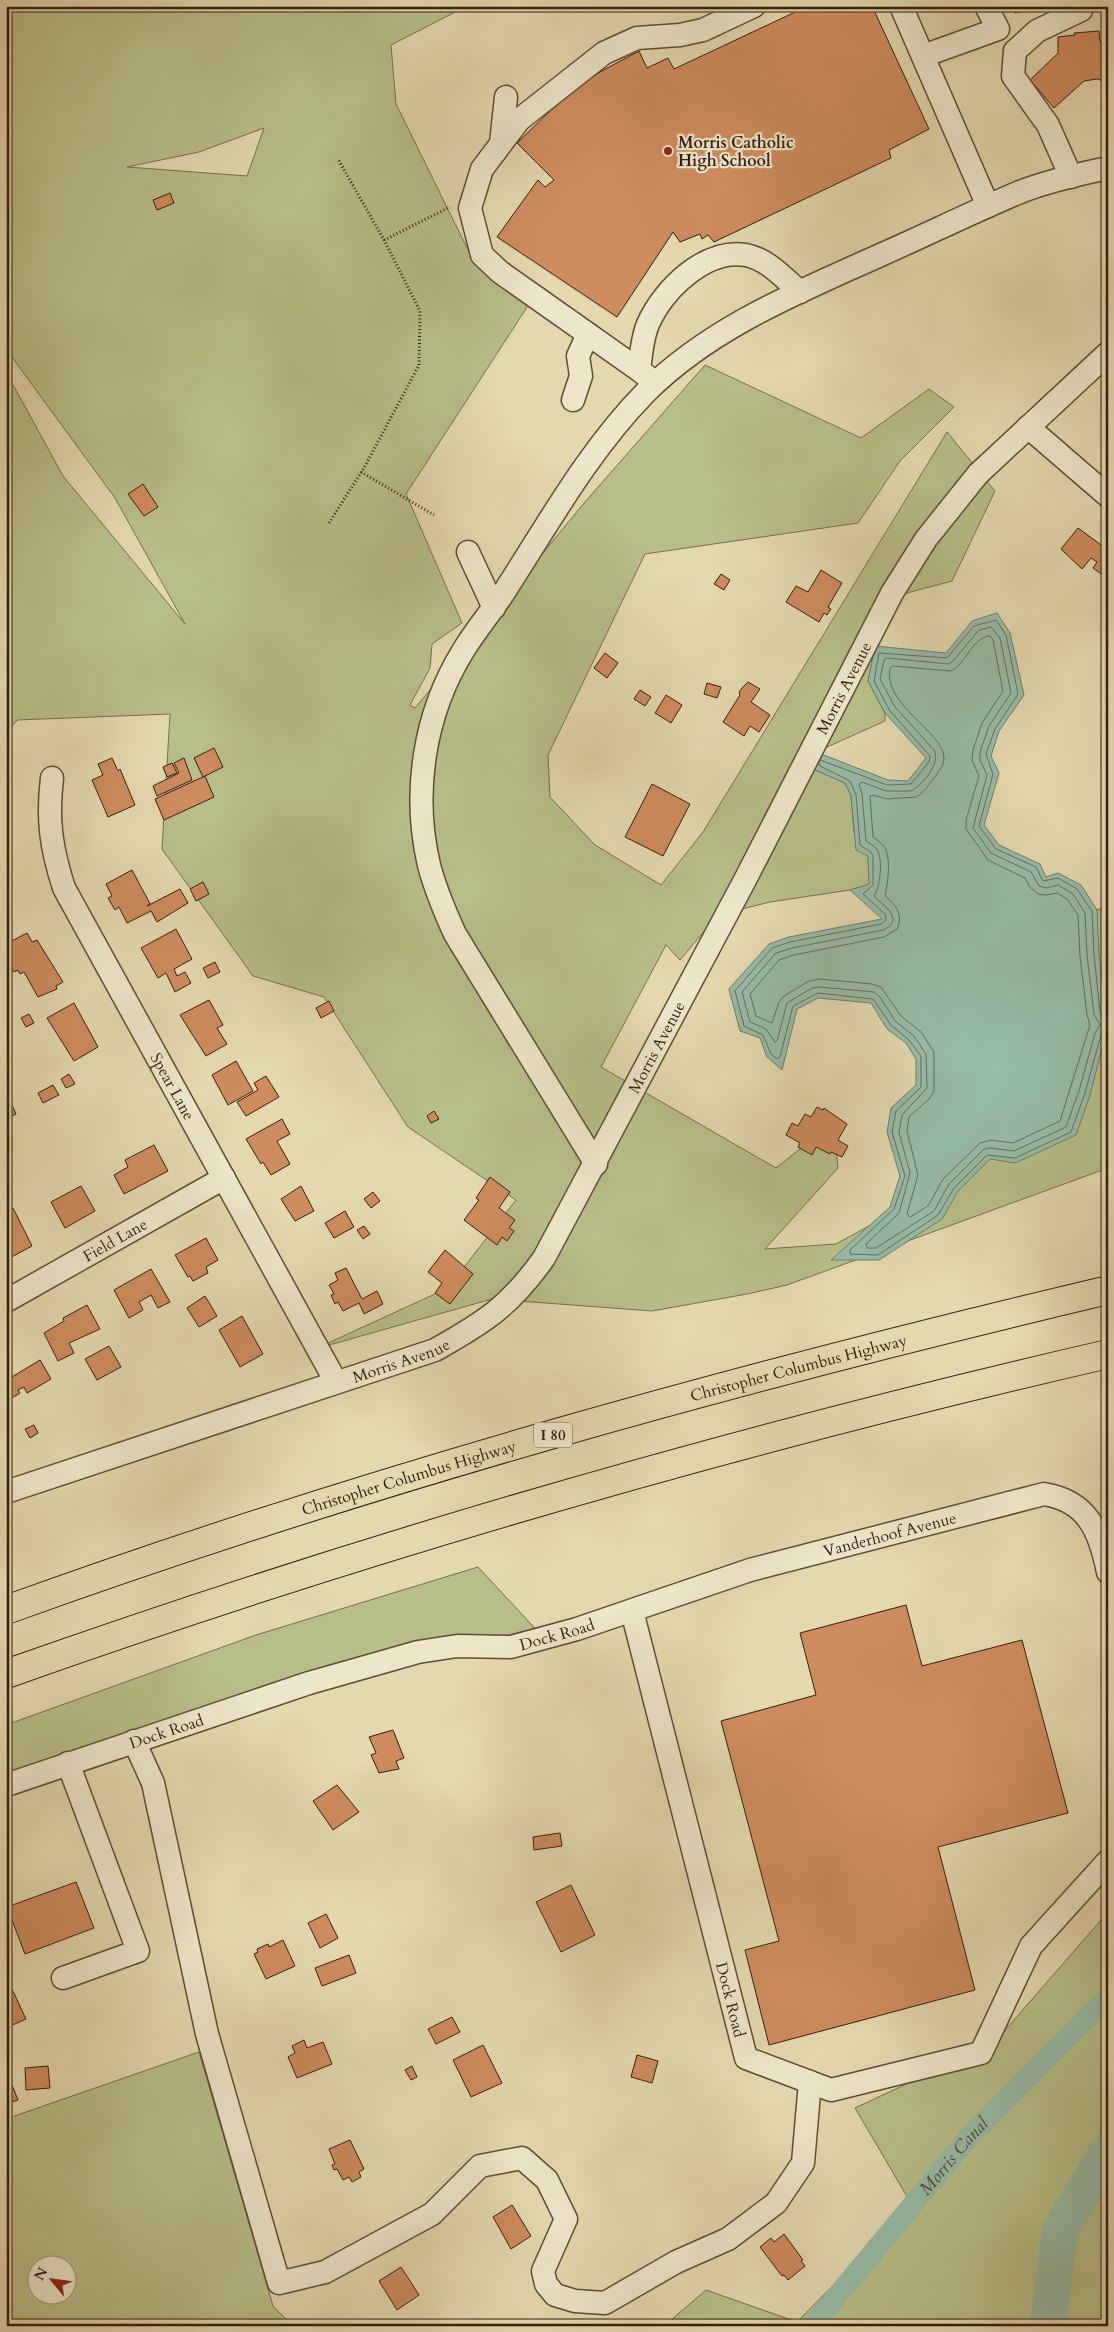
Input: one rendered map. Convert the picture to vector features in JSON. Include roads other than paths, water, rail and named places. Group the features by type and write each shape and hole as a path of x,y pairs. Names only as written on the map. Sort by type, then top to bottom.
{"highway":[{"name":"Christopher Columbus Highway","path":"6,1610 260,1524 471,1458 818,1361 1108,1290"},
{"path":"6,1674 278,1582 552,1499 869,1411 1108,1354"}],"street":[{"path":"648,376 500,272 482,255 470,208 482,169 519,120 604,53 636,38 680,35 703,30 754,6"},
{"path":"901,6 988,206"},
{"path":"923,56 998,28 986,6"},
{"path":"1071,177 1048,125 1013,76 1014,51 1037,31 1081,10"},
{"path":"501,142 506,97"},
{"path":"596,1164 455,934 440,901 429,865 423,829 422,792 425,756 433,720 445,685 462,652 494,608 588,461 616,424 648,376 760,310 988,206 1022,191 1108,168"},
{"path":"648,376 648,324 683,276 718,256 746,255 773,267 800,292"},
{"path":"573,400 581,376 578,356 588,334"},
{"name":"Morris Avenue","path":"6,1492 435,1350 481,1324 510,1301 528,1281 544,1258 596,1164 742,886 892,593 926,539 978,474 1108,353"},
{"path":"1028,427 1108,496"},
{"path":"468,552 494,608"},
{"name":"Spear Lane","path":"52,778 48,807 50,834 55,861 64,888 336,1382"},
{"name":"Field Lane","path":"6,1301 224,1178"},
{"name":"Vanderhoof Avenue","path":"632,1611 750,1570 1044,1494 1070,1502 1096,1528 1103,1545 1108,1572"},
{"name":"Dock Road","path":"6,1785 309,1683 418,1652 457,1646 512,1647 632,1611 746,2058 810,2082"},
{"path":"134,1741 153,1783 207,2034 279,2282 325,2272 432,2214 480,2166 522,2158 547,2180 566,2220 543,2271 546,2284 555,2294 575,2301 605,2302 676,2262 728,2239 776,2203 803,2163 810,2082 831,2090 981,2054 1031,1946 1108,1862"},
{"path":"63,1978 138,1951 68,1763"}],"water":[{"path":"997,613 1010,633 1024,695 999,731 991,756 999,773 984,825 999,845 1040,864 1046,877 1058,873 1081,885 1097,910 1099,954 1107,1029 1090,1095 1076,1135 1015,1163 990,1159 958,1191 942,1219 879,1260 831,1260 890,1207 900,1176 887,1132 891,1108 916,1085 916,1059 906,1043 887,1029 871,1003 818,998 797,1009 782,1070 767,1057 760,1038 740,1031 729,989 769,944 789,937 882,919 850,890 869,884 868,856 856,850 851,795 845,783 813,769 816,752 888,780 908,781 926,758 885,713 868,681 875,646 946,653 972,621"}],"waterway":[{"name":"Morris Canal","path":"812,2326 969,2137 1108,1997"},
{"path":"1048,2326 1060,2231 1108,2150"}],"place":[{"name":"Morris Catholic High School","path":"668,151"}]}
